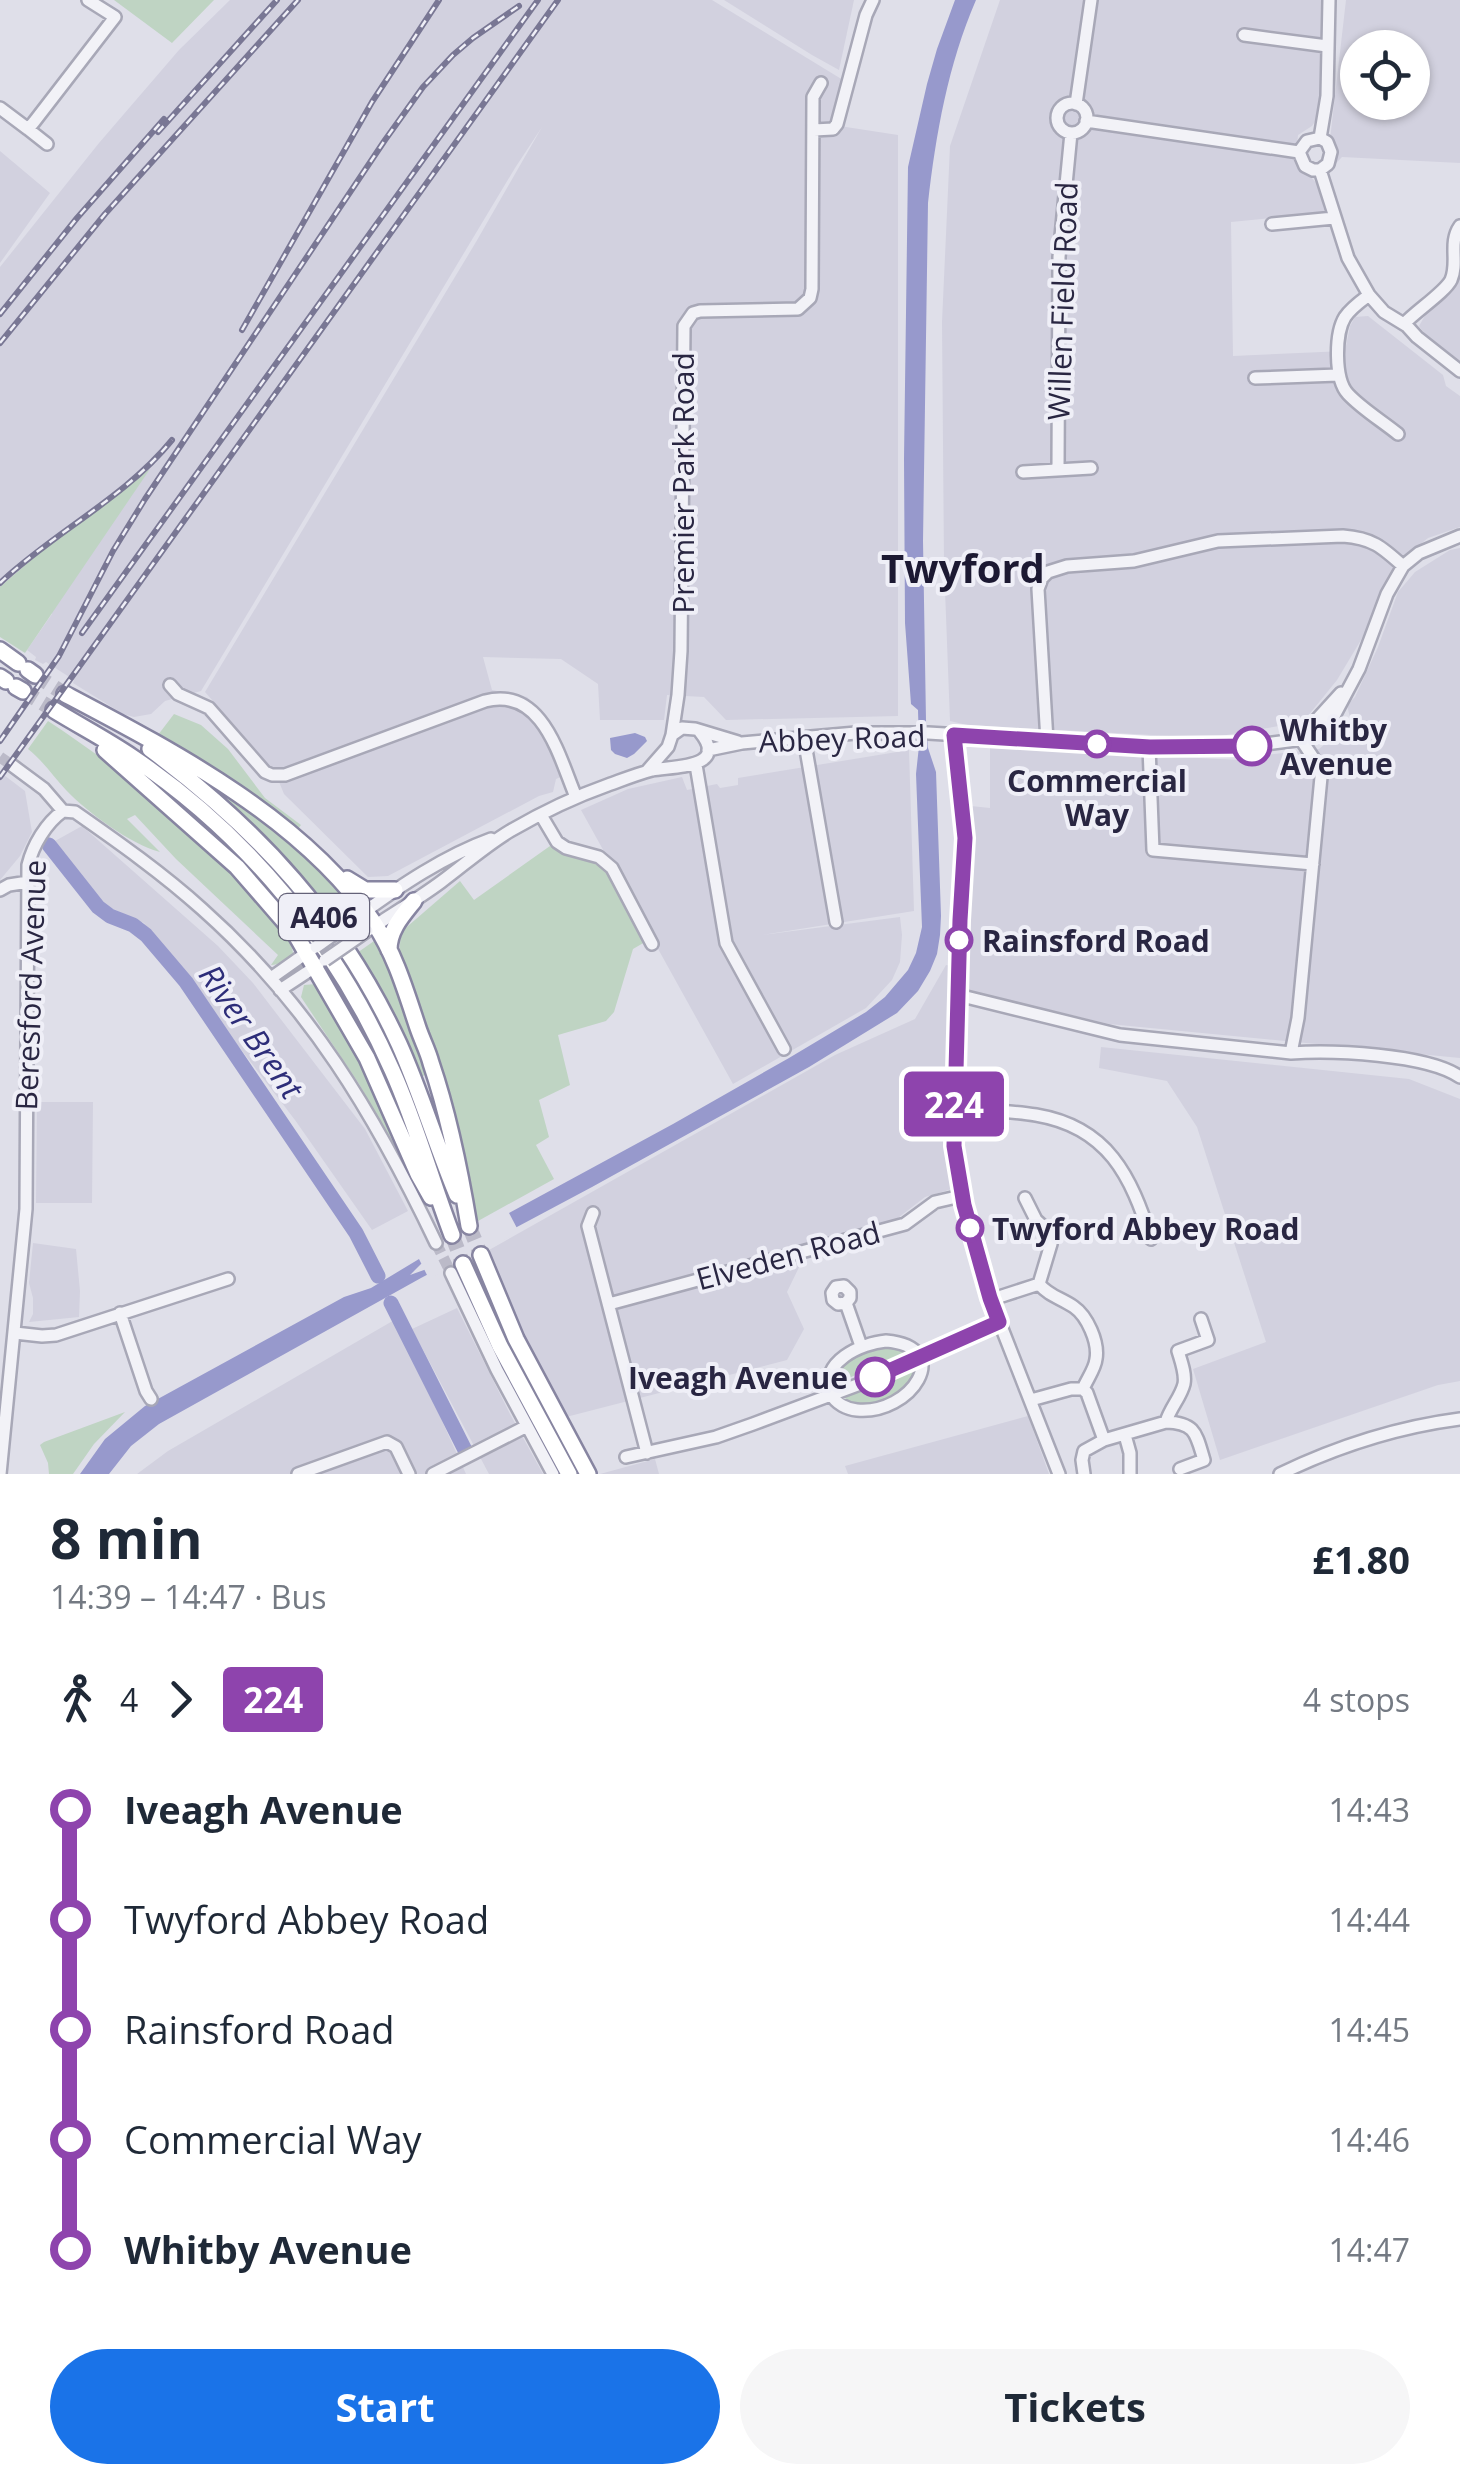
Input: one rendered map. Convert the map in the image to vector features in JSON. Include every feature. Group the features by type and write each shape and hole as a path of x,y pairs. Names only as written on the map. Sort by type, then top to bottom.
{"highway":[{"path":"0,650 27,669"},
{"name":"A406","path":"331,869 296,838 212,777 65,694 140,742 213,797 258,840 318,910 372,991 397,1041 469,1226 458,1165 431,1063 389,952"},
{"name":"A406","path":"54,710 132,757 204,811 256,861 317,935 360,1004 393,1072 451,1233 418,1174 367,1058 316,957 258,888 127,768 54,710"},
{"path":"331,869 362,889 395,890"},
{"path":"331,869 389,952"},
{"path":"389,952 394,928 414,901"},
{"path":"481,1255 516,1339 588,1474"},
{"path":"457,1268 569,1474"}],"street":[{"path":"28,129 115,17 88,0"},
{"path":"814,130 833,129 839,118 872,0"},
{"path":"1076,104 1091,0"},
{"path":"1320,138 1327,96 1329,0"},
{"path":"1244,35 1327,46"},
{"name":"Premier Park Road","path":"670,741 678,695 684,326 693,313 700,311 798,309 810,298 814,97 820,82"},
{"path":"1076,104 1083,109 1086,121 1079,131 1071,133 1062,129 1058,116 1066,105 1076,104"},
{"path":"0,108 47,144"},
{"path":"1086,121 1299,152"},
{"name":"Willen Field Road","path":"1058,469 1059,257 1071,133"},
{"path":"1320,138 1327,142 1331,152 1328,164 1320,170 1305,166 1299,152 1306,140 1320,138"},
{"path":"1320,170 1348,258 1369,295 1384,312 1460,371"},
{"path":"1272,224 1334,218"},
{"path":"1404,324 1450,284 1454,237 1460,226"},
{"path":"1369,295 1348,312 1339,330 1338,375 1345,392 1398,434"},
{"path":"1255,378 1338,375"},
{"path":"1023,472 1091,468"},
{"path":"1047,741 1038,589 1048,572 1066,566 1134,560 1218,541 1342,536 1360,537 1380,545 1403,566 1419,554 1460,536"},
{"name":"Abbey Road","path":"708,750 742,742 856,733 914,732 1150,747 1250,746 1311,738 1328,725 1368,649 1387,594 1403,566"},
{"path":"170,686 178,694 209,708 272,774 285,774 486,701 504,698 526,705 545,724 576,797"},
{"name":"Premier Park Road","path":"678,695 684,718 697,730"},
{"path":"280,990 362,914 452,856 576,797 647,771 696,765 708,750 707,742 697,730 682,728 647,771"},
{"name":"Abbey Road","path":"697,730 742,742"},
{"path":"954,735 964,818 954,1099 954,1146 961,1196 990,1298 1060,1474"},
{"path":"804,738 836,922"},
{"path":"1291,1054 1322,777 1300,738"},
{"path":"670,741 672,759 680,765"},
{"path":"1150,747 1153,850 1313,864"},
{"path":"696,765 726,944 784,1049"},
{"path":"13,766 50,794 62,812 74,812 162,875 270,978 332,1056 380,1130 436,1243"},
{"name":"Beresford Avenue","path":"0,1474 3,1409 15,1333 26,1209 28,864 50,822 62,812"},
{"path":"540,815 557,842 599,858 612,868 652,944"},
{"path":"270,978 372,928 508,832"},
{"path":"0,890 28,882"},
{"path":"958,995 1120,1036 1427,1064 1460,1077"},
{"path":"1298,1018 1302,1037 1317,1052"},
{"path":"954,1099 974,1100 981,1110 1040,1116 1088,1134 1126,1174 1151,1240"},
{"path":"954,1119 974,1118 981,1110"},
{"name":"Elveden Road","path":"609,1304 905,1224 935,1202 961,1196"},
{"path":"1025,1198 1036,1220 1048,1231 1051,1244 1040,1284"},
{"path":"593,1213 588,1226 647,1453"},
{"path":"457,1268 497,1370 553,1474"},
{"path":"15,1333 56,1335 228,1278"},
{"path":"1002,1296 1040,1284"},
{"path":"1040,1284 1050,1295 1084,1316 1097,1356 1082,1389"},
{"path":"846,1304 861,1346"},
{"path":"120,1313 151,1399"},
{"path":"1166,1422 1184,1385 1184,1372 1172,1353 1208,1340 1201,1319"},
{"path":"626,1457 716,1437 832,1395 999,1322"},
{"path":"897,1342 912,1348 920,1358 922,1367 916,1383 901,1399 885,1407 849,1409 832,1395 830,1381 835,1367 861,1346 897,1342"},
{"path":"1031,1400 1071,1388 1082,1389 1104,1440"},
{"path":"1280,1474 1362,1442 1460,1419"},
{"path":"1084,1474 1084,1451 1104,1440 1166,1422 1190,1426 1208,1459 1180,1469"},
{"path":"433,1474 456,1469 526,1426"},
{"path":"1125,1436 1130,1474"},
{"path":"298,1474 387,1442 396,1447 409,1474"}],"shaded area":[{"path":"230,0 712,0 843,80 833,125 898,135 898,716 726,720 704,697 667,695 664,720 600,720 598,684 561,659 483,657 492,690 527,697 547,720 572,772 556,779 553,792 388,876 368,877 284,794 275,772 205,692 542,127 201,691 165,701 151,714 134,717 73,683 46,662 35,660 27,650 52,614 38,554 0,588 0,267 179,50"},
{"path":"724,0 854,0 839,70 812,55"},
{"path":"1000,0 1330,0 1322,111 1312,126 1298,135 1296,160 1318,185 1325,213 1231,222 1233,356 1345,351 1355,317 1368,316 1443,375 1446,386 1460,396 1460,527 1428,538 1397,563 1361,640 1337,680 1303,722 1209,738 950,721 942,322 950,146"},
{"path":"1346,0 1460,0 1460,163 1342,157 1326,174 1340,52 1340,120 1430,120 1430,30 1343,30"},
{"path":"0,151 50,193 0,263"},
{"path":"1460,217 1460,361 1419,326 1434,300 1457,279"},
{"path":"1460,548 1460,1058 1109,1024 966,990 971,806 990,808 990,748 1240,760 1319,749 1351,722 1347,705 1355,697 1378,647 1398,592 1415,572"},
{"path":"909,750 914,911 762,935 900,917 900,962 892,980 866,1008 733,1084 581,810 628,789 682,777 687,790 717,784 720,788 738,785 738,778"},
{"path":"0,772 25,791 32,832 20,856 0,880"},
{"path":"82,826 218,946 253,983 365,1129 408,1211 372,1230 295,1120 144,923 109,907 92,892 55,841"},
{"path":"946,965 952,966 944,1119 955,1188 925,1197 894,1221 800,1244 803,1259 787,1292 804,1329 787,1360 566,1417 517,1325 489,1250 835,1055 915,1019"},
{"path":"1101,1047 1409,1079 1460,1099 1460,1381 1438,1385 1220,1460 1193,1369 1266,1342 1197,1127 1167,1081 1099,1068"},
{"path":"37,1102 93,1102 92,1203 36,1203"},
{"path":"33,1243 76,1249 79,1317 29,1322 33,1314 29,1283"},
{"path":"457,1308 543,1474 489,1474 412,1329"},
{"path":"396,1319 466,1474 137,1474 168,1451"},
{"path":"1028,1416 1049,1474 848,1474 845,1466"},
{"path":"655,1459 659,1474 600,1474"}],"green space":[{"path":"114,0 214,0 172,43"},
{"path":"150,469 25,653 0,637 0,587"},
{"path":"174,714 201,725 228,749 265,798 301,825 298,829 158,735"},
{"path":"48,721 135,784 216,856 282,929 292,947 291,956 271,965 278,955 135,815 127,819 160,852 123,835 75,799 28,749"},
{"path":"223,792 315,863 352,910 336,921 282,855 221,795"},
{"path":"550,846 594,863 610,877 645,942 633,949 614,1012 606,1021 558,1035 570,1085 539,1100 549,1137 536,1145 554,1179 469,1226 459,1165 398,969 401,932 460,881 474,900"},
{"path":"374,941 391,969 405,1005 425,1075 421,1077 389,1004 357,953"},
{"path":"316,984 372,1078 410,1175 359,1084 301,997 304,985"},
{"path":"895,1346 906,1353 842,1381 838,1379 853,1357"},
{"path":"907,1371 915,1373 895,1397 866,1405 845,1401 846,1396"},
{"path":"125,1412 94,1444 73,1474 49,1474 40,1445"}],"water":[{"path":"955,0 976,0 944,100 928,203 923,541 926,721 928,748 936,772 941,916 937,954 918,991 897,1013 809,1067 159,1424 131,1446 109,1474 80,1474 105,1439 145,1406 344,1297 371,1288 789,1058 866,1012 908,970 922,927 916,774 918,710 911,704 905,623 908,167 937,49","holes":["504,1221 507,1227 424,1270 410,1275 421,1264"]},
{"path":"635,733 647,741 634,754 627,758 611,750 610,738"}],"pier":[{"path":"507,1209 519,1232 429,1279 417,1255"}],"waterway":[{"name":"River Brent","path":"49,845 98,907 146,935 186,982 356,1233 378,1276"},
{"name":"River Brent","path":"391,1303 466,1452"}],"tunnel":[{"path":"35,675 65,694"},
{"path":"23,691 54,710"},
{"path":"0,757 13,766"},
{"path":"469,1226 481,1255"},
{"path":"452,1235 463,1264"},
{"path":"436,1243 451,1273"}],"railway":[{"path":"158,132 277,0"},
{"path":"0,343 105,214 298,0"},
{"path":"242,330 372,102 439,0"},
{"path":"82,633 538,0"},
{"path":"0,777 558,0"},
{"path":"0,741 59,656 113,551 145,499 385,140 423,87 453,55 519,6"},
{"path":"0,314 164,119"},
{"path":"0,583 133,480 172,440"}],"bus line":[{"name":"224","path":"875,1377 999,1322 961,1196 954,1146 965,838 954,735 1150,747 1252,746"}],"place":[{"name":"Commercial Way","path":"1097,744"},
{"name":"Whitby Avenue","path":"1252,746"},
{"name":"Rainsford Road","path":"959,940"},
{"name":"Twyford Abbey Road","path":"970,1228"},
{"name":"Iveagh Avenue","path":"875,1377"}],"district":[{"name":"Twyford","path":"963,567"}]}
